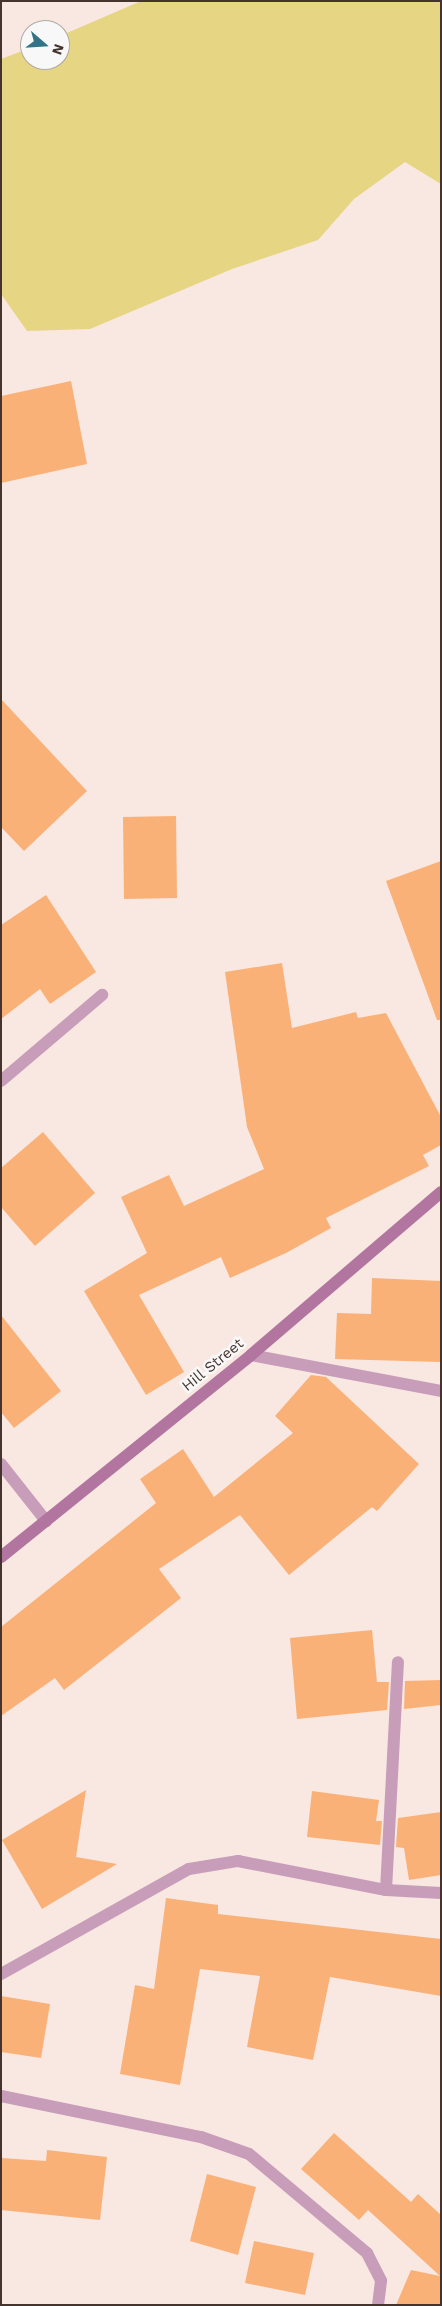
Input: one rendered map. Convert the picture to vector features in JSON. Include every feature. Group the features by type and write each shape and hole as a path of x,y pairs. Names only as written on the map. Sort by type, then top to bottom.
{"main road":[{"name":"Hill Street","path":"1,1557 252,1355 441,1192"}],"street":[{"path":"1,1081 102,995"},
{"path":"252,1355 441,1391"},
{"path":"1,1464 46,1521"},
{"path":"386,1890 398,1662"},
{"path":"1,1974 189,1869 238,1861 386,1890 441,1893"},
{"path":"1,2096 201,2137 248,2154 367,2253 381,2280 378,2305"}],"shaded area":[{"path":"141,1 441,1 441,184 405,162 354,199 318,240 232,269 90,329 27,331 1,294 1,59 20,52 20,70 70,70 70,32"}],"building":[{"path":"71,381 87,464 1,483 1,396"},
{"path":"1,699 87,791 24,851 1,827"},
{"path":"176,816 177,898 124,899 123,817"},
{"path":"441,861 441,1020 437,1020 386,881"},
{"path":"46,895 96,972 50,1004 40,989 1,1019 1,925"},
{"path":"282,963 292,1028 356,1012 358,1018 386,1013 441,1117 441,1145 423,1155 429,1166 326,1218 331,1228 286,1253 230,1278 221,1257 139,1295 184,1372 146,1395 84,1291 147,1253 121,1197 169,1175 184,1206 264,1169 247,1127 225,972"},
{"path":"43,1132 95,1193 35,1246 1,1207 1,1168"},
{"path":"372,1278 441,1281 441,1362 335,1359 337,1313 371,1314"},
{"path":"1,1315 61,1391 14,1428 1,1412"},
{"path":"311,1375 326,1377 419,1464 377,1511 372,1507 289,1575 240,1515 159,1569 181,1598 64,1690 55,1678 1,1716 1,1627 156,1503 140,1479 183,1449 214,1497 293,1433 275,1416"},
{"path":"372,1630 377,1682 389,1682 387,1710 297,1719 290,1638"},
{"path":"441,1680 441,1705 404,1709 405,1681"},
{"path":"86,1790 76,1857 117,1864 42,1909 2,1840"},
{"path":"312,1791 379,1800 376,1821 382,1821 380,1845 307,1837"},
{"path":"441,1812 441,1875 409,1880 404,1848 396,1847 398,1818"},
{"path":"166,1898 218,1905 218,1914 441,1939 441,1996 330,1977 313,2060 247,2047 260,1976 200,1969 180,2085 120,2074 135,1985 154,1989"},
{"path":"1,1996 50,2004 41,2058 1,2052"},
{"path":"334,2133 411,2202 418,2194 441,2215 441,2305 396,2305 411,2270 440,2276 368,2210 359,2220 301,2169"},
{"path":"47,2150 107,2157 100,2220 1,2210 1,2158 46,2161"},
{"path":"207,2174 256,2187 238,2255 190,2241"},
{"path":"254,2241 314,2253 305,2295 245,2283"}]}
